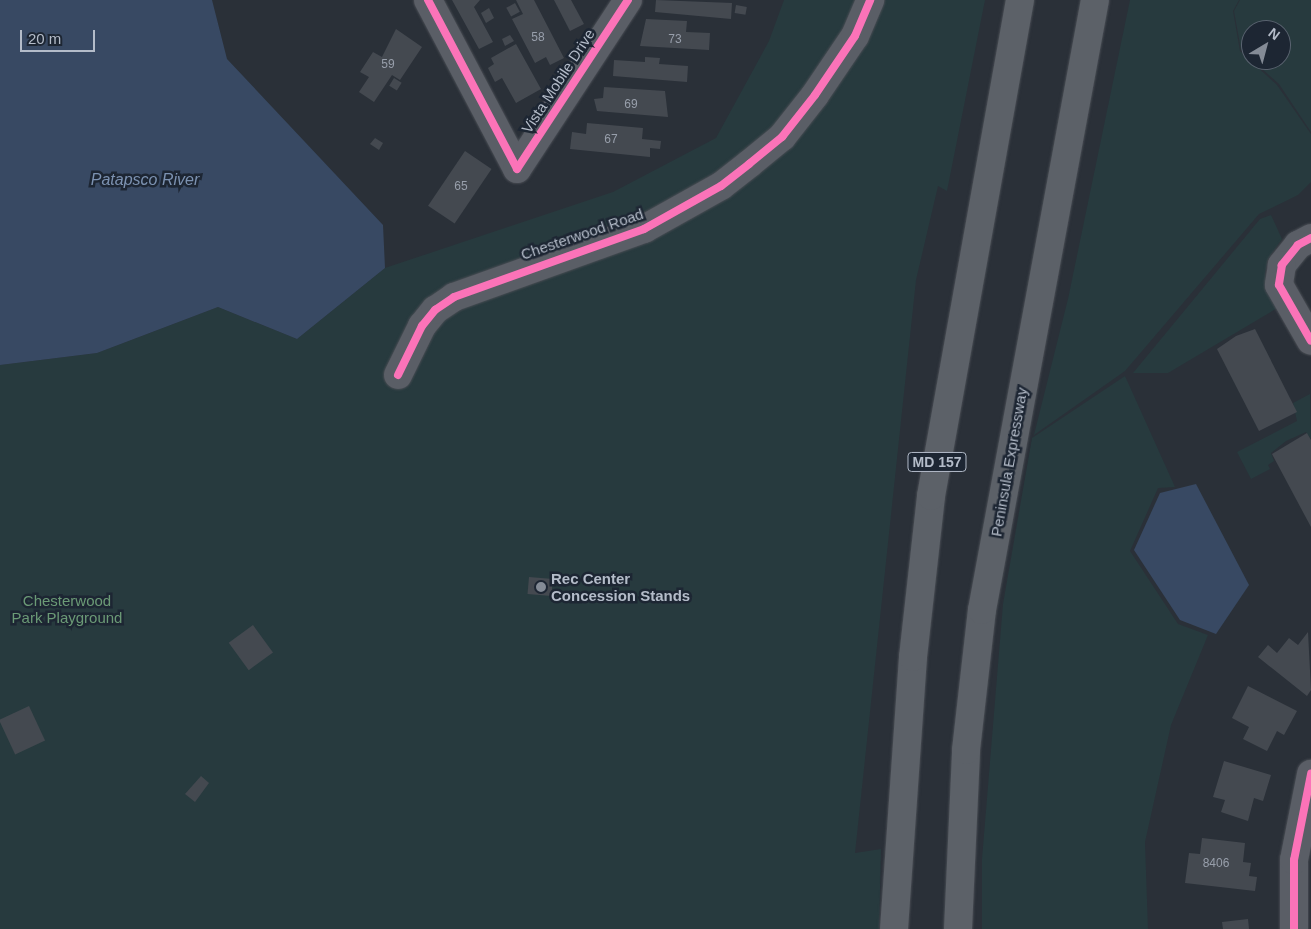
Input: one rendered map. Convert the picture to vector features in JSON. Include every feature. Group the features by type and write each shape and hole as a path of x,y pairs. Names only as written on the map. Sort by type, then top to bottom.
{"main road":[{"name":"MD 157","path":"894,929 914,657 931,496 1020,0"},
{"name":"Peninsula Expressway","path":"958,929 964,779 982,610 1095,0"}],"street":[{"name":"Vista Mobile Drive","path":"428,0 517,169 628,0"},
{"name":"Chesterwood Road","path":"398,375 422,326 435,310 454,297 644,229 721,186 749,164 782,137 815,95 855,36 870,0"},
{"path":"1311,238 1298,245 1282,265 1280,285 1311,341"},
{"path":"1294,929 1294,860 1311,774"}],"green space":[{"name":"Chesterwood Park Playground","path":"784,0 985,0 947,191 938,186 916,280 855,853 881,849 879,929 0,929 0,365 97,353 218,307 297,339 385,268 613,192 716,138 769,41"},
{"path":"1130,0 1239,0 1233,11 1241,52 1241,70 1261,70 1277,85 1311,134 1311,182 1298,195 1259,214 1125,371 1034,435 1068,299"},
{"path":"1240,0 1311,0 1311,132 1279,84 1263,70 1291,70 1291,20 1241,20 1241,50 1234,11"},
{"path":"1271,215 1282,239 1268,259 1265,274 1279,307 1168,373 1133,373 1260,219"},
{"path":"1125,376 1175,487 1158,488 1130,551 1178,624 1208,635 1171,725 1145,842 1148,929 982,929 982,859 1003,604 1032,438"},
{"path":"1310,394 1311,439 1306,432 1286,441 1271,453 1274,461 1268,465 1270,469 1251,479 1237,452 1297,421 1293,403"}],"water":[{"name":"Patapsco River","path":"0,0 212,0 227,59 383,225 385,268 297,339 218,307 97,353 0,365"},
{"path":"1196,484 1249,585 1216,634 1180,620 1134,550 1160,493"}],"building":[{"path":"452,0 480,0 474,7 493,42 479,49"},
{"path":"516,0 534,0 564,58 550,65 546,57 535,63 512,19 523,14"},
{"path":"554,0 571,0 584,24 570,31"},
{"path":"656,0 732,3 731,19 655,12"},
{"path":"515,3 520,12 511,17 506,8"},
{"path":"736,5 747,7 745,15 735,13"},
{"path":"489,8 494,18 486,23 481,13"},
{"path":"646,19 687,21 686,32 710,33 709,50 640,46"},
{"path":"396,29 422,47 400,80 392,75 374,102 359,92 369,77 360,72 373,52 382,57"},
{"path":"510,35 514,41 505,46 502,39"},
{"path":"516,44 541,89 516,103 502,78 495,82 488,68 494,64 491,58"},
{"path":"645,57 660,58 659,64 688,66 687,82 613,76 614,60 645,62"},
{"path":"394,78 402,83 397,90 389,86"},
{"path":"604,87 665,91 668,117 597,111 594,99 603,98"},
{"path":"587,123 643,128 642,139 661,141 660,149 650,148 650,157 570,149 572,132 586,134"},
{"path":"375,138 383,143 379,150 370,144"},
{"path":"465,151 492,169 455,224 428,206"},
{"path":"1255,329 1297,412 1259,431 1217,349 1236,336"},
{"path":"1307,433 1311,440 1311,527 1272,454"},
{"name":"Rec Center Concession Stands","path":"529,577 553,579 551,596 528,594"},
{"path":"253,625 273,653 249,670 229,643"},
{"path":"1308,632 1311,690 1307,696 1258,657 1268,645 1277,653 1289,638 1298,645"},
{"path":"1248,686 1297,711 1284,735 1277,731 1267,751 1243,739 1249,727 1232,718"},
{"path":"29,706 45,740 15,754 0,720"},
{"path":"1224,761 1271,775 1263,801 1254,798 1248,821 1221,812 1225,800 1213,797"},
{"path":"201,776 209,783 195,802 185,794"},
{"path":"1202,838 1245,843 1243,862 1251,863 1249,876 1257,877 1255,891 1185,883 1189,853 1200,854"},
{"path":"1248,919 1249,929 1223,929 1222,922"}],"cycle path":[{"path":"428,0 517,169 628,0"},
{"path":"398,375 422,326 435,310 454,297 644,229 721,186 749,164 782,137 815,95 855,36 870,0"},
{"path":"1311,238 1298,245 1282,265 1279,285 1311,341"},
{"path":"1294,929 1294,860 1311,774"}],"place":[{"name":"Rec Center Concession Stands","path":"541,587"}]}
